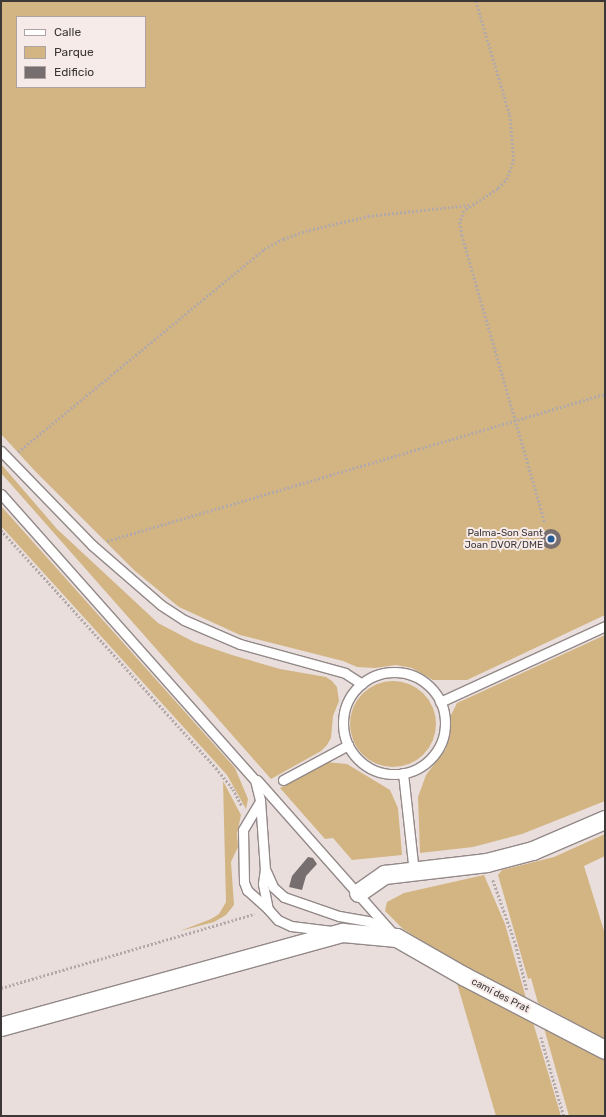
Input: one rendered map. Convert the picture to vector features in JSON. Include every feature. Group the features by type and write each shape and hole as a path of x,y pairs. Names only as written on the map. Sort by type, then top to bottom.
{"street":[{"path":"359,893 385,875 487,863 533,851 605,820"},
{"path":"1,1026 343,933 391,933"},
{"name":"camí des Prat","path":"391,933 465,978 605,1050"}],"lane":[{"path":"1,450 92,546 156,601 184,620 262,651 346,673 362,684"},
{"path":"1,494 359,893 391,933"},
{"path":"440,702 605,626"},
{"path":"392,672 408,674 423,681 440,702 445,723 442,739 434,754 422,766 403,773 388,774 372,769 358,759 348,745 343,728 344,711 351,696 362,684 381,674 392,672"},
{"path":"283,780 348,745"},
{"path":"249,771 257,784 260,800 265,870 263,884 268,909"},
{"path":"403,773 414,872"},
{"path":"260,800 257,810 249,819 242,836 244,882 247,890 278,920 291,926 343,933"},
{"path":"265,870 273,887 284,897 339,916 368,921 391,933"}],"path":[{"path":"9,460 264,249 283,239 309,230 368,216 470,205 487,198 498,189 508,178 514,160 510,115 476,1"},
{"path":"470,205 464,211 460,222 462,235 544,523"},
{"path":"92,546 605,394"},
{"path":"1,530 216,768 233,789 249,819"},
{"path":"1,988 184,936 268,909"}],"green space":[{"path":"1,1 605,1 605,615 467,680 433,680 412,668 396,665 375,668 357,667 343,661 240,635 179,607 135,571 35,471 1,434"},
{"path":"1,464 57,529 158,623 194,642 232,655 280,669 326,677 332,681 337,687 339,701 333,716 331,738 327,745 321,751 271,779 1,473"},
{"path":"1,506 235,768 248,799 246,809 227,775 1,526"},
{"path":"605,635 605,801 522,834 473,847 420,853 418,797 426,775 446,749 451,715 457,703"},
{"path":"393,681 409,685 423,694 432,708 436,724 432,740 423,754 409,763 393,767 377,763 363,754 354,740 350,724 354,708 363,694 377,685"},
{"path":"326,762 347,764 390,790 398,808 402,855 352,860 333,838 325,839 280,788"},
{"path":"223,781 241,815 237,834 238,847 231,862 234,905 226,915 214,922 180,931 211,919 219,914 226,902"},
{"path":"605,834 605,856 584,866 605,934 605,1039 538,1003 531,978 528,979 498,875 502,870 554,857"},
{"path":"484,875 505,924 526,998 449,958 403,929 385,911 387,902 404,893"},
{"path":"456,980 532,1019 561,1116 496,1116"},
{"path":"544,1028 605,1059 605,1116 569,1116"}],"building":[{"name":"Palma-Son Sant Joan DVOR/DME","path":"551,529 558,532 561,539 558,546 551,549 544,546 541,539 544,532"},
{"path":"308,857 313,858 317,864 306,876 302,890 289,887 292,876"}],"place":[{"name":"Palma-Son Sant Joan DVOR/DME","path":"551,539"}]}
